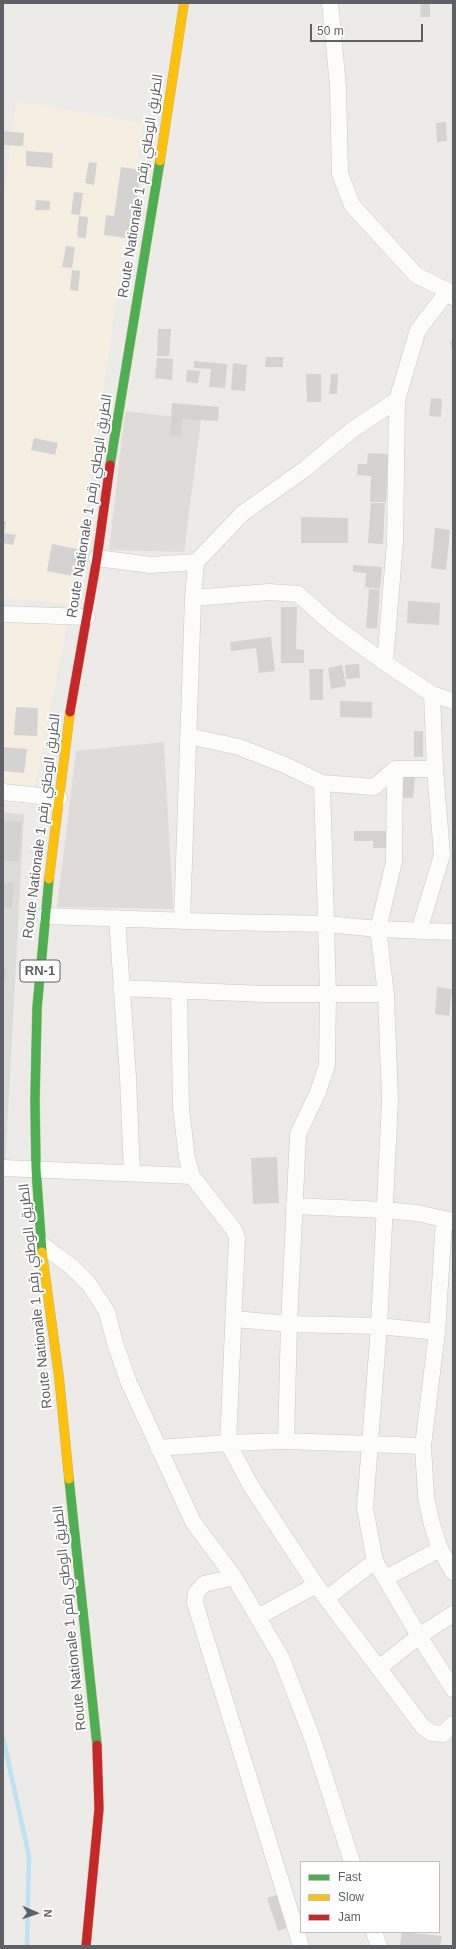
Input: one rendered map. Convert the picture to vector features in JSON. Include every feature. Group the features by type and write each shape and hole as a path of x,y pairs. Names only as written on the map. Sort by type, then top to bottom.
{"highway":[{"name":"Route Nationale الطريق الوطني رقم 1","path":"86,1946 99,1809 97,1749 59,1377 41,1244 36,1169 35,1100 37,1008 70,708 97,558 118,410 152,212 184,3"}],"street":[{"path":"330,3 338,86 340,174 352,205 416,275 450,294 418,330 397,400 395,542 386,663"},
{"path":"182,921 193,598 196,562 243,513 305,469 352,430 397,400"},
{"path":"97,558 150,565 196,562"},
{"path":"193,598 269,592 298,594 333,625 386,663 432,694 453,701"},
{"path":"3,614 87,617"},
{"path":"419,931 448,856 436,769 432,694"},
{"path":"188,736 239,747 285,765 322,783 374,787 395,769 436,769"},
{"path":"395,769 394,862 378,929 386,994 390,1101 379,1326 365,1508 375,1561 419,1636 453,1689"},
{"path":"286,1441 289,1324 298,1134 318,1092 327,1065 327,924 322,783"},
{"path":"3,792 59,798"},
{"path":"46,916 327,924 378,929 453,932"},
{"path":"117,918 128,1077 132,1173"},
{"path":"121,988 264,994 386,994"},
{"path":"179,990 182,1110 187,1158 192,1176 234,1230 237,1238 228,1443 251,1486 316,1586 380,1667 423,1726 432,1733 443,1734 453,1724"},
{"path":"3,1168 192,1176"},
{"path":"294,1206 417,1213 449,1221 423,1446 426,1497 431,1521 440,1549 453,1572"},
{"path":"41,1244 76,1271 88,1284 107,1312 115,1343 129,1383 192,1522 234,1577 281,1657 313,1740 352,1861"},
{"path":"234,1319 289,1324 379,1326 437,1332"},
{"path":"158,1448 286,1441 423,1446"},
{"path":"386,1578 440,1549"},
{"path":"327,1598 375,1561"},
{"path":"234,1577 204,1584 196,1593 195,1604 301,1946"},
{"path":"258,1617 316,1586"},
{"path":"380,1667 419,1636 453,1614"},
{"path":"374,1933 378,1946"}],"shaded area":[{"path":"16,101 143,123 71,604 3,598 3,206"},
{"path":"125,411 201,420 184,552 109,550"},
{"path":"3,617 58,617 67,625 31,805 3,802"},
{"path":"164,742 173,909 57,907 76,751"},
{"path":"3,812 24,815 5,1168 3,1168"}],"building":[{"path":"421,3 430,3 430,17 420,17"},
{"path":"446,122 447,141 437,142 436,123"},
{"path":"3,131 24,133 23,146 3,145"},
{"path":"26,151 53,153 52,168 26,166"},
{"path":"89,162 97,163 94,185 85,183"},
{"path":"121,167 141,170 132,239 104,235 106,215 114,216"},
{"path":"74,192 83,193 80,215 71,214"},
{"path":"36,200 50,201 50,210 35,210"},
{"path":"79,216 88,217 86,238 77,237"},
{"path":"66,246 75,247 72,268 62,267"},
{"path":"72,270 80,271 78,291 70,290"},
{"path":"158,329 171,329 169,356 157,356"},
{"path":"450,341 453,341 452,351"},
{"path":"266,357 283,357 283,367 265,367"},
{"path":"157,358 173,359 172,380 155,378"},
{"path":"194,361 227,364 225,388 209,387 211,369 194,368"},
{"path":"233,363 247,365 245,391 231,390"},
{"path":"187,370 200,371 198,383 186,382"},
{"path":"306,374 321,374 321,402 307,402"},
{"path":"331,374 338,374 337,394 329,394"},
{"path":"431,398 442,399 441,417 429,416"},
{"path":"172,403 219,407 218,421 182,419 181,436 170,435"},
{"path":"34,438 58,443 55,455 31,450"},
{"path":"368,453 388,454 386,502 370,502 371,476 357,475 358,464 367,464"},
{"path":"371,503 385,503 383,544 368,543"},
{"path":"301,517 348,518 348,543 301,543"},
{"path":"3,521 6,522 4,533 16,535 13,545 3,543"},
{"path":"435,528 450,530 446,570 431,568"},
{"path":"52,544 82,550 77,577 47,571"},
{"path":"353,565 382,567 380,589 365,587 366,573 353,572"},
{"path":"369,589 380,590 377,629 366,628"},
{"path":"408,601 440,603 439,625 407,623"},
{"path":"281,607 297,607 296,649 304,650 304,663 281,663"},
{"path":"271,637 275,671 259,673 256,648 231,651 230,642"},
{"path":"359,664 360,678 346,679 345,665"},
{"path":"342,665 346,686 331,689 328,668"},
{"path":"309,669 323,669 323,700 310,700"},
{"path":"340,701 372,702 372,718 340,717"},
{"path":"16,707 38,708 37,736 14,735"},
{"path":"414,731 423,731 423,757 414,757"},
{"path":"3,747 27,749 24,773 3,771"},
{"path":"404,774 415,775 413,798 402,798"},
{"path":"3,821 22,822 19,862 3,861"},
{"path":"354,831 387,831 388,848 373,848 373,841 354,841"},
{"path":"3,883 14,883 12,908 3,908"},
{"path":"3,967 7,967 6,981 3,981"},
{"path":"437,987 452,989 449,1016 435,1014"},
{"path":"277,1157 279,1203 253,1204 251,1158"},
{"path":"279,1894 290,1927 278,1931 267,1898"},
{"path":"402,1933 442,1936 440,1946 400,1946"}],"waterway":[{"path":"3,1738 29,1856 27,1946"}],"traffic: fast":[{"path":"110,465 160,161"},
{"path":"42,1252 36,1169 35,1100 37,1008 49,879"},
{"path":"69,1479 97,1745"}],"traffic: slow":[{"path":"160,161 184,3"},
{"path":"49,879 70,712"},
{"path":"42,1252 59,1377 69,1479"}],"traffic: jam":[{"path":"70,712 97,558 110,465"},
{"path":"86,1946 99,1809 97,1745"}]}
